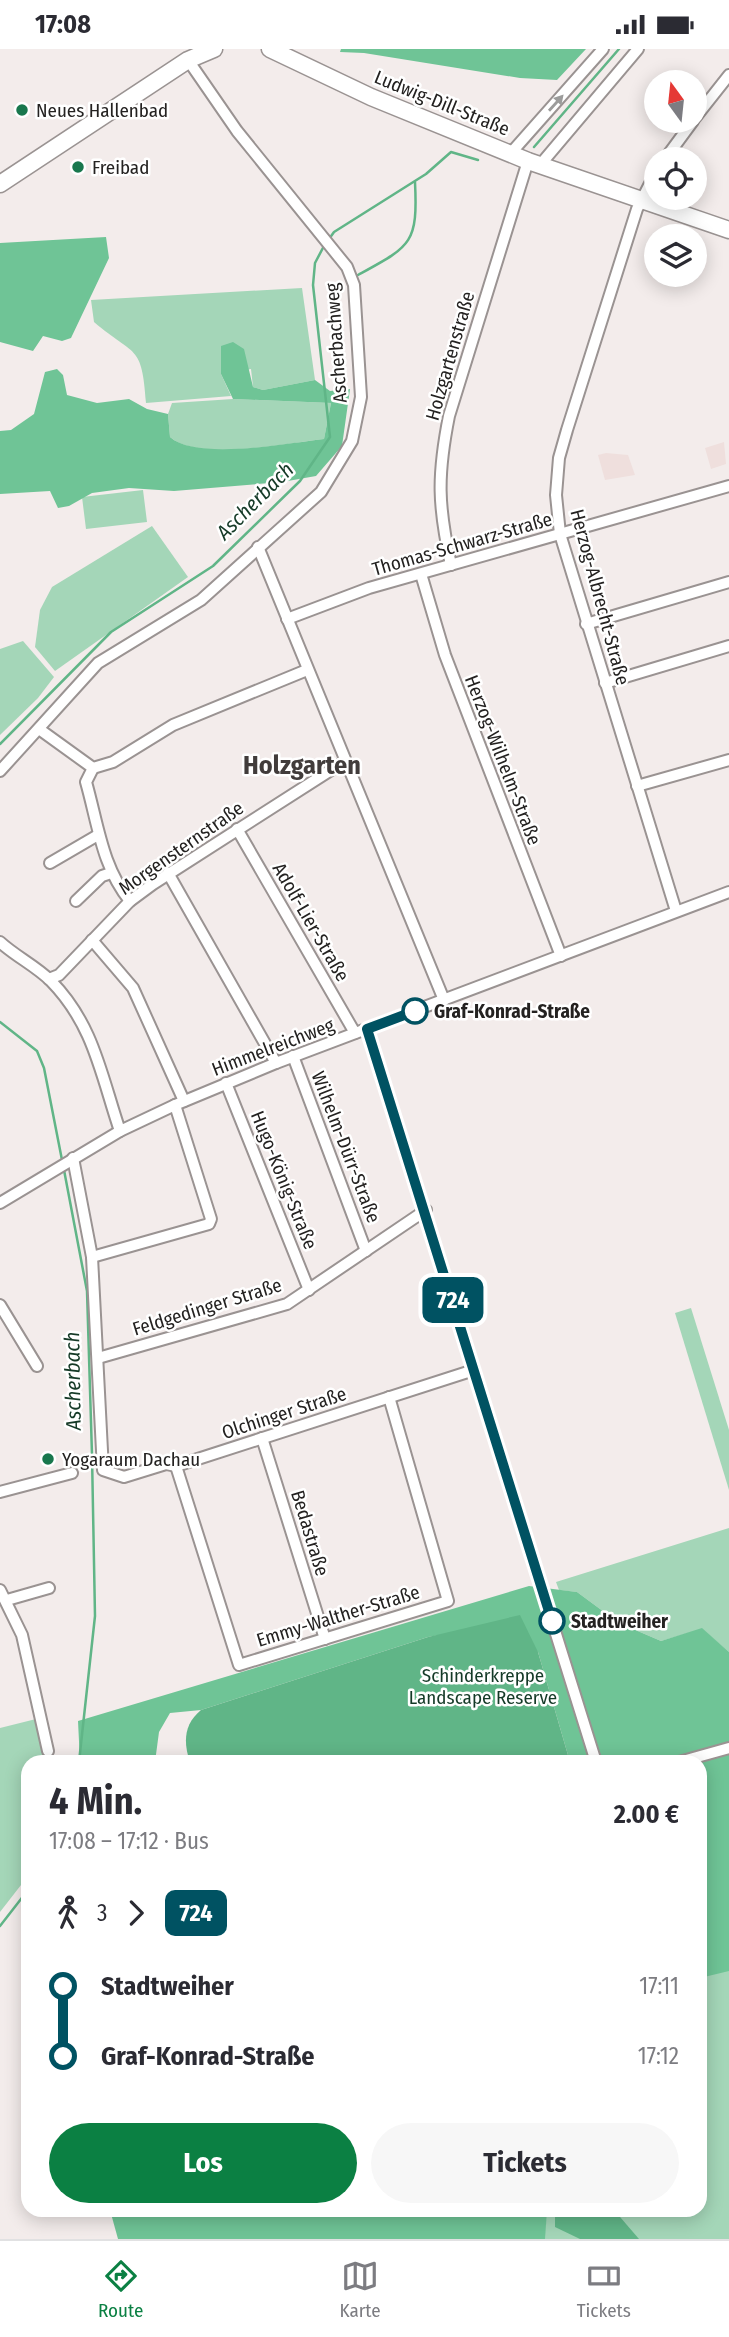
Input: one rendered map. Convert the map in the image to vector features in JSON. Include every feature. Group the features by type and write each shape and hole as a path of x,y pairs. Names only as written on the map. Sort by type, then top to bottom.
{"street":[{"path":"0,184 188,60 214,49"},
{"name":"Ludwig-Dill-Straße","path":"270,49 371,97 510,153 603,49"},
{"path":"534,163 638,49"},
{"name":"Ascherbachweg","path":"0,771 98,663 201,600 321,492 352,442 361,397 354,285 347,267 266,169 188,60"},
{"path":"707,103 729,75"},
{"path":"510,153 729,230"},
{"name":"Holzgartenstraße","path":"451,565 439,506 443,450 449,417 534,163"},
{"name":"Herzog-Albrecht-Straße","path":"644,195 610,290 561,453 556,495 560,534 676,911"},
{"name":"Thomas-Schwarz-Straße","path":"287,619 421,574 729,486"},
{"path":"258,547 444,1000"},
{"name":"Herzog-Wilhelm-Straße","path":"421,574 460,698 561,955"},
{"path":"586,624 729,582"},
{"path":"605,683 729,646"},
{"path":"130,901 111,873 98,835 86,782 93,768 113,762 173,725 307,670"},
{"path":"39,729 93,768"},
{"path":"637,786 729,760"},
{"name":"Morgensternstraße","path":"49,979 59,975 130,901 169,873 345,761"},
{"name":"Adolf-Lier-Straße","path":"237,829 355,1033"},
{"path":"50,863 98,835"},
{"path":"76,901 102,877 111,873"},
{"path":"169,873 276,1063"},
{"name":"Himmelreichweg","path":"0,1203 120,1131 226,1083 729,892"},
{"path":"92,940 133,988 180,1103 211,1219 209,1224 92,1257"},
{"path":"0,942 49,979 81,1018 92,1040 120,1131"},
{"path":"367,1029 426,1210 594,1755"},
{"name":"Wilhelm-Dürr-Straße","path":"293,1056 366,1251"},
{"name":"Hugo-König-Straße","path":"226,1083 309,1290"},
{"path":"71,1160 92,1257 98,1358"},
{"name":"Feldgedinger Straße","path":"98,1358 287,1304 426,1210"},
{"path":"0,1305 37,1366"},
{"name":"Olchinger Straße","path":"98,1358 103,1471 124,1476 166,1464 176,1466 474,1370"},
{"name":"Emmy-Walther-Straße","path":"176,1466 239,1665 448,1601 390,1397"},
{"name":"Bedastraße","path":"262,1438 325,1639"},
{"path":"0,1492 72,1473"},
{"path":"5,1603 49,1588"},
{"path":"0,1590 22,1635 48,1751"},
{"path":"704,1755 729,1748"}],"shaded area":[{"path":"341,49 586,49 557,80 520,78 364,53 340,52"},
{"path":"106,237 109,258 71,338 62,341 43,336 33,351 0,342 0,243"},
{"path":"302,288 315,380 263,390 253,387 251,369 221,374 231,396 146,403 139,360 127,347 94,322 91,300"},
{"path":"233,342 244,349 253,387 263,390 315,380 330,391 350,389 342,446 316,476 282,482 174,491 129,488 92,493 69,506 58,508 50,491 0,494 0,431 11,430 34,414 45,372 57,369 63,375 67,395 97,403 129,399 147,409 168,414 170,437 183,444 200,448 244,449 324,439 331,403 233,399 221,374 221,346"},
{"path":"233,399 331,403 324,439 221,450 183,444 170,437 168,414 172,403"},
{"path":"724,442 726,464 711,469 705,448"},
{"path":"598,455 628,455 635,475 605,480"},
{"path":"143,490 147,522 86,529 82,497"},
{"path":"152,526 188,577 55,671 35,647 40,610 52,587"},
{"path":"23,641 54,677 38,698 0,735 0,649"},
{"path":"691,1308 729,1430 729,1490 675,1313"},
{"path":"729,1528 729,1652 702,1629 661,1641 619,1623 577,1592 559,1590 556,1582"},
{"path":"529,1586 577,1592 619,1623 661,1641 702,1628 729,1652 729,1971 707,1976 707,1755 568,1755 538,1652 463,1631 428,1637 201,1710 170,1713 159,1732 156,1755 80,1755 78,1721"},
{"name":"Stadtweiher","path":"520,1615 538,1652 568,1755 188,1755 188,1727 201,1710 428,1637"},
{"path":"36,1719 46,1755 21,1755 21,1885 0,1912 0,1728"},
{"path":"729,1759 729,2239 127,2239 120,2217 707,2217 707,1767"},
{"path":"112,2217 547,2217 545,2239 118,2239"},
{"path":"555,2217 620,2217 639,2239 580,2239 555,2227"}],"waterway":[{"path":"534,147 619,49"},
{"name":"Ascherbach","path":"329,239 334,232 426,174 451,152 478,160"},
{"path":"358,275 390,257 408,241 415,219 415,182"},
{"name":"Ascherbach","path":"0,744 111,632 213,566 300,481 330,437 313,285 315,263 325,244"},
{"name":"Ascherbach","path":"0,1022 37,1051 44,1068 62,1160"},
{"name":"Ascherbach","path":"64,1170 87,1291 92,1455 95,1616 80,1755"},
{"name":"Ascherbach","path":"0,1926 21,1899"}],"bus line":[{"name":"724","path":"415,1011 367,1029 426,1210 552,1621"}],"place":[{"name":"Neues Hallenbad","path":"22,110"},
{"name":"Freibad","path":"78,167"},
{"name":"Graf-Konrad-Straße","path":"415,1011"},
{"name":"Yogaraum Dachau","path":"48,1459"},
{"name":"Stadtweiher","path":"552,1621"}],"district":[{"name":"Holzgarten","path":"302,765"}],"park label":[{"name":"Schinderkreppe Landscape Reserve","path":"483,1686"}]}
